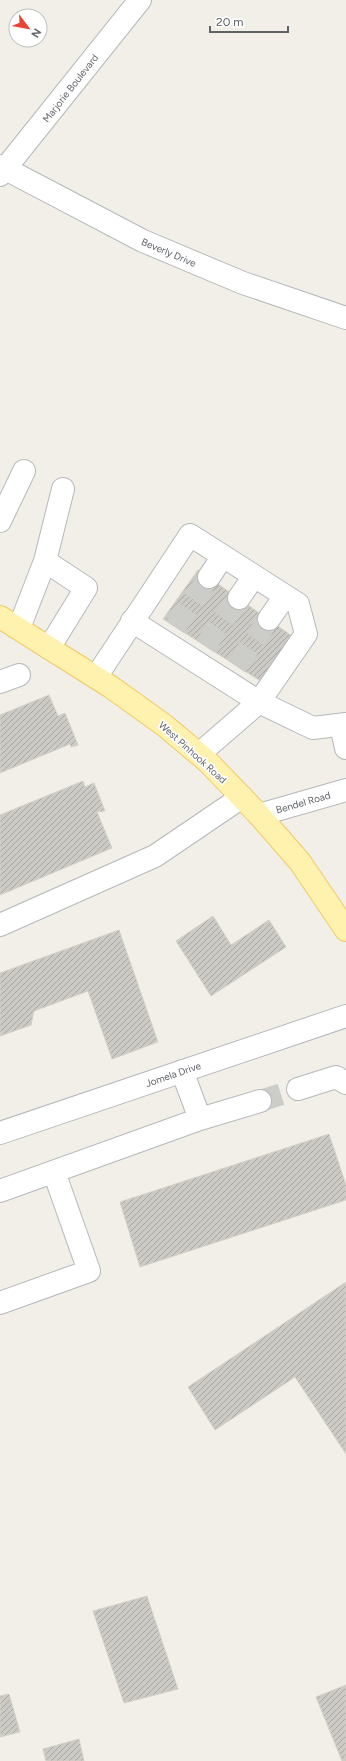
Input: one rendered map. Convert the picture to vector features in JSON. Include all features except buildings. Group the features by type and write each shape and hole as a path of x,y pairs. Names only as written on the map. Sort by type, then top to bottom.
{"main road":[{"name":"West Pinhook Road","path":"0,617 96,677 164,724 199,754 259,815 300,862 346,930"}],"street":[{"name":"Marjorie Boulevard","path":"2,170 140,0"},
{"name":"Beverly Drive","path":"2,170 142,241 243,283 346,318"},
{"path":"0,521 24,471"},
{"path":"19,628 45,561 63,489"},
{"path":"96,677 190,535 298,604 306,634 259,702 199,754"},
{"path":"209,577 223,556"},
{"path":"45,561 86,588 49,648"},
{"path":"239,598 254,576"},
{"path":"269,619 285,596"},
{"path":"132,621 170,635 200,653 231,674 259,702 313,728 343,725 346,748"},
{"name":"Bendel Road","path":"259,815 346,790"},
{"path":"0,925 155,856 242,797"},
{"name":"Jomela Drive","path":"0,1133 346,1016"},
{"path":"182,1071 200,1120"},
{"path":"298,1089 336,1077 346,1083"},
{"path":"0,1191 200,1120 260,1101"},
{"path":"0,1303 89,1271 54,1172"}],"tunnel":[{"path":"175,627 209,577"},
{"path":"205,646 239,598"},
{"path":"236,666 269,619"},
{"path":"260,1101 298,1089"}]}
